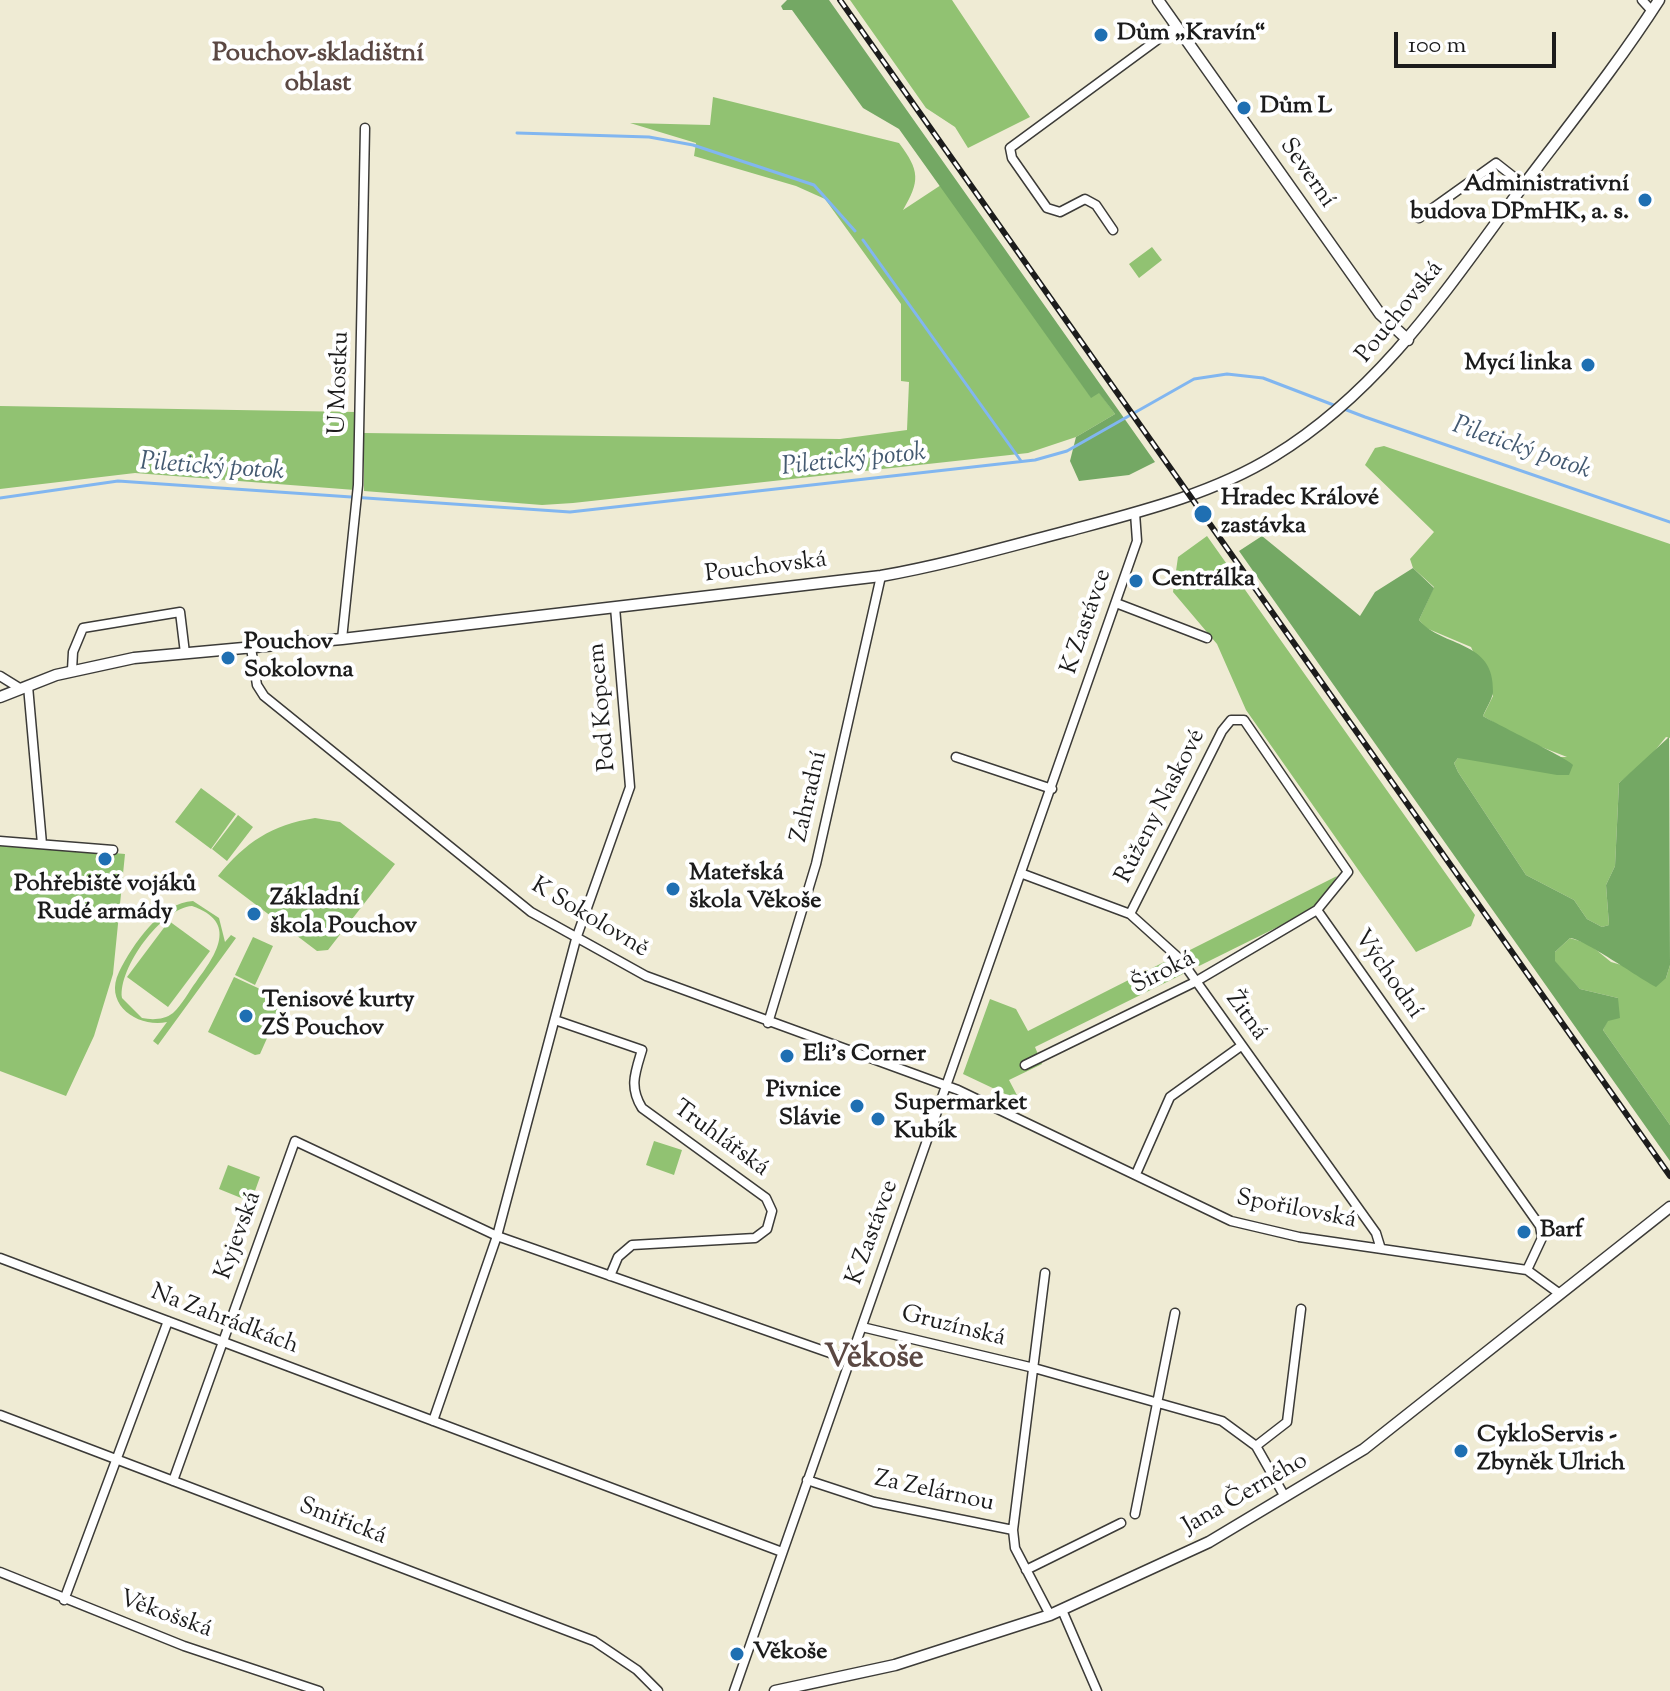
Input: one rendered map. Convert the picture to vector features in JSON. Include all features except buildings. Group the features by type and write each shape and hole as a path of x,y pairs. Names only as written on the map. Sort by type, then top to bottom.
{"street":[{"name":"Severní","path":"1158,0 1380,314 1408,340"},
{"path":"1642,0 1652,11"},
{"name":"Pouchovská","path":"0,697 72,670 185,653 342,639 881,576 931,567 1135,513 1235,477 1273,457 1325,422 1361,391 1408,340 1659,0"},
{"path":"1113,230 1096,205 1085,199 1060,212 1047,208 1012,158 1010,148 1176,26"},
{"name":"U Mostku","path":"342,639 358,485 365,128"},
{"path":"1419,218 1496,163 1524,185"},
{"name":"K Zastávce","path":"734,1691 1116,603 1137,541 1135,513"},
{"name":"Zahradní","path":"768,1023 816,864 881,576"},
{"path":"1116,603 1207,638"},
{"name":"Pod Kopcem","path":"576,939 630,787 615,607"},
{"path":"72,670 73,652 83,628 180,612 185,653"},
{"name":"K Sokolovně","path":"251,648 257,685 264,696 523,906 576,939 646,976 768,1023 948,1086"},
{"path":"0,676 24,687 42,844"},
{"name":"Růženy Naskové","path":"1130,914 1222,731 1231,720 1244,720 1348,872 1317,910"},
{"path":"956,757 1052,789"},
{"path":"0,841 113,850"},
{"name":"Žitná","path":"1023,874 1130,914 1181,960 1376,1233 1380,1246"},
{"name":"Široká","path":"1025,1065 1195,982 1317,910"},
{"name":"Východní","path":"1317,910 1540,1226 1542,1238 1527,1270"},
{"path":"433,1421 497,1236 576,939"},
{"name":"Truhlářská","path":"555,1020 642,1050 633,1078 633,1094 642,1108 769,1202 772,1216 762,1236 632,1245 618,1257 610,1276"},
{"path":"1136,1174 1170,1097 1241,1046"},
{"name":"Spořilovská","path":"948,1086 1208,1211 1247,1226 1527,1270 1560,1294"},
{"name":"Kyjevská","path":"173,1481 295,1141 497,1236"},
{"name":"Jana Černého","path":"775,1691 895,1665 1050,1615 1209,1542 1364,1449 1670,1207"},
{"path":"497,1236 850,1360"},
{"name":"Na Zahrádkách","path":"0,1258 782,1552"},
{"name":"Gruzínská","path":"1013,1530 1045,1273"},
{"name":"Jana Černého","path":"1256,1446 1287,1422 1301,1309"},
{"path":"1135,1514 1175,1313"},
{"path":"64,1600 168,1321"},
{"name":"Gruzínská","path":"862,1327 1034,1368 1222,1421 1256,1446 1285,1497"},
{"name":"Smiřická","path":"0,1415 594,1641 637,1670 658,1691"},
{"name":"Za Zelárnou","path":"807,1480 874,1502 1013,1530 1015,1548 1050,1615"},
{"path":"1026,1570 1121,1523"},
{"name":"Věkošská","path":"0,1572 184,1646 319,1691"},
{"path":"1062,1610 1097,1691"}],"green space":[{"path":"787,0 829,0 1155,462 1129,475 1079,481 1070,461 1076,437 1115,414 1099,393 1091,398 899,129 863,108 792,10 783,10 781,6"},
{"path":"850,0 952,0 1030,117 968,148 955,127 926,108"},
{"path":"713,97 899,143 911,161 915,176 903,210 941,185 1091,397 1099,392 1115,414 1076,437 1028,453 573,503 542,505 364,491 364,433 840,439 907,430 909,382 901,381 901,304 825,199 796,186 694,156 696,143 630,123 710,125"},
{"path":"1152,247 1162,260 1139,278 1129,264"},
{"path":"0,406 355,412 355,490 135,473 0,489"},
{"path":"1384,446 1670,544 1670,738 1666,737 1648,759 1619,783 1615,866 1606,885 1609,925 1602,927 1587,919 1574,900 1526,875 1458,772 1454,763 1458,758 1567,757 1521,739 1483,716 1493,696 1471,647 1426,628 1419,620 1434,587 1413,568 1410,559 1434,532 1365,465 1375,448"},
{"path":"1207,536 1475,915 1471,926 1416,952 1246,710 1217,644 1173,592 1178,557"},
{"path":"1262,536 1360,616 1375,592 1413,568 1434,588 1419,620 1441,636 1477,653 1486,662 1493,692 1483,716 1573,765 1569,775 1557,775 1458,758 1454,763 1458,772 1526,875 1574,900 1587,919 1602,927 1609,925 1606,885 1615,866 1619,783 1669,737 1670,965 1666,978 1656,987 1598,951 1570,938 1555,952 1555,961 1580,989 1618,998 1620,1018 1608,1021 1603,1030 1670,1125 1670,1161 1239,551"},
{"path":"201,788 236,814 211,849 175,822"},
{"path":"238,815 253,827 227,861 212,849"},
{"path":"315,818 340,822 395,864 328,950 317,951 218,876 260,837 285,825"},
{"path":"0,843 125,854 113,974 94,1036 66,1096 0,1071"},
{"path":"1337,876 1318,907 1199,966 1186,952"},
{"path":"193,901 219,918 225,942 231,935 236,938 158,1045 153,1041 167,1022 145,1021 126,1012 116,995 115,984 140,938 159,917 181,903","holes":["192,906 206,913 219,930 219,940 210,961 173,1013 158,1019 142,1018 122,998 127,971 134,956 156,928 180,909"]},
{"path":"169,921 210,951 168,1007 127,977"},
{"path":"253,937 273,946 255,985 235,975"},
{"path":"1570,938 1589,944 1611,962 1666,978 1670,965 1670,1125 1603,1030 1618,998 1580,989 1555,962 1555,952"},
{"path":"1170,959 1183,974 1035,1047 1042,1064 1009,1080 1020,1101 963,1074 990,999 1016,1009 1028,1031"},
{"name":"Tenisové kurty ZŠ Pouchov","path":"234,977 284,1000 260,1054 255,1055 208,1032"},
{"path":"654,1141 682,1150 674,1175 646,1165"},
{"path":"228,1165 260,1177 251,1202 219,1189"}],"waterway":[{"path":"517,133 649,137 693,145 814,185 855,231"},
{"path":"863,240 1021,461"},
{"name":"Piletický potok","path":"0,498 118,481 570,512 1035,460 1067,451 1194,379 1227,374 1263,378 1365,417 1670,522"}],"railway":[{"path":"840,0 1670,1176"}],"place":[{"name":"Dům „Kravín“","path":"1101,35"},
{"name":"Dům L","path":"1244,108"},
{"name":"Administrativní budova DPmHK, a. s.","path":"1645,200"},
{"name":"Mycí linka","path":"1588,365"},
{"name":"Hradec Králové zastávka","path":"1203,514"},
{"name":"Centrálka","path":"1136,581"},
{"name":"Pouchov Sokolovna","path":"228,658"},
{"name":"Pohřebiště vojáků Rudé armády","path":"105,859"},
{"name":"Mateřská škola Věkoše","path":"673,889"},
{"name":"Základní škola Pouchov","path":"254,914"},
{"name":"Tenisové kurty ZŠ Pouchov","path":"246,1016"},
{"name":"Eli's Corner","path":"787,1056"},
{"name":"Pivnice Slávie","path":"857,1106"},
{"name":"Supermarket Kubík","path":"878,1119"},
{"name":"Barf","path":"1524,1232"},
{"name":"CykloServis - Zbyněk Ulrich","path":"1461,1451"},
{"name":"Věkoše","path":"737,1654"}],"district":[{"name":"Pouchov-skladištní oblast","path":"318,71"},
{"name":"Věkoše","path":"874,1361"}]}
